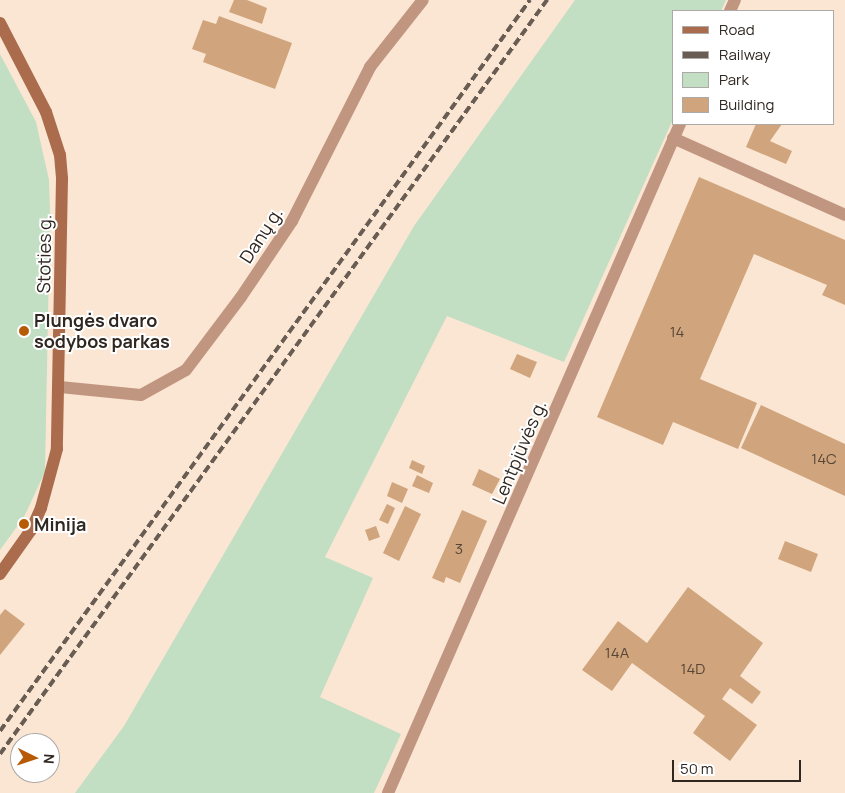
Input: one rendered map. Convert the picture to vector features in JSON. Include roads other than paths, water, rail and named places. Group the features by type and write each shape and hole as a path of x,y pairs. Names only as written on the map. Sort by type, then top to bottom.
{"main road":[{"name":"Stoties g.","path":"0,23 46,112 60,155 60,387 57,449 50,485 31,530 0,574"}],"street":[{"name":"Danų g.","path":"60,387 141,395 186,370 241,297 292,221 370,67 423,0"},
{"name":"Lentpjūvės g.","path":"388,793 680,125"},
{"path":"673,138 845,215"}],"railway":[{"path":"0,731 530,0"},
{"path":"0,754 547,0"}],"place":[{"name":"Plungės dvaro sodybos parkas","path":"24,331"},
{"name":"Minija","path":"24,524"}]}
